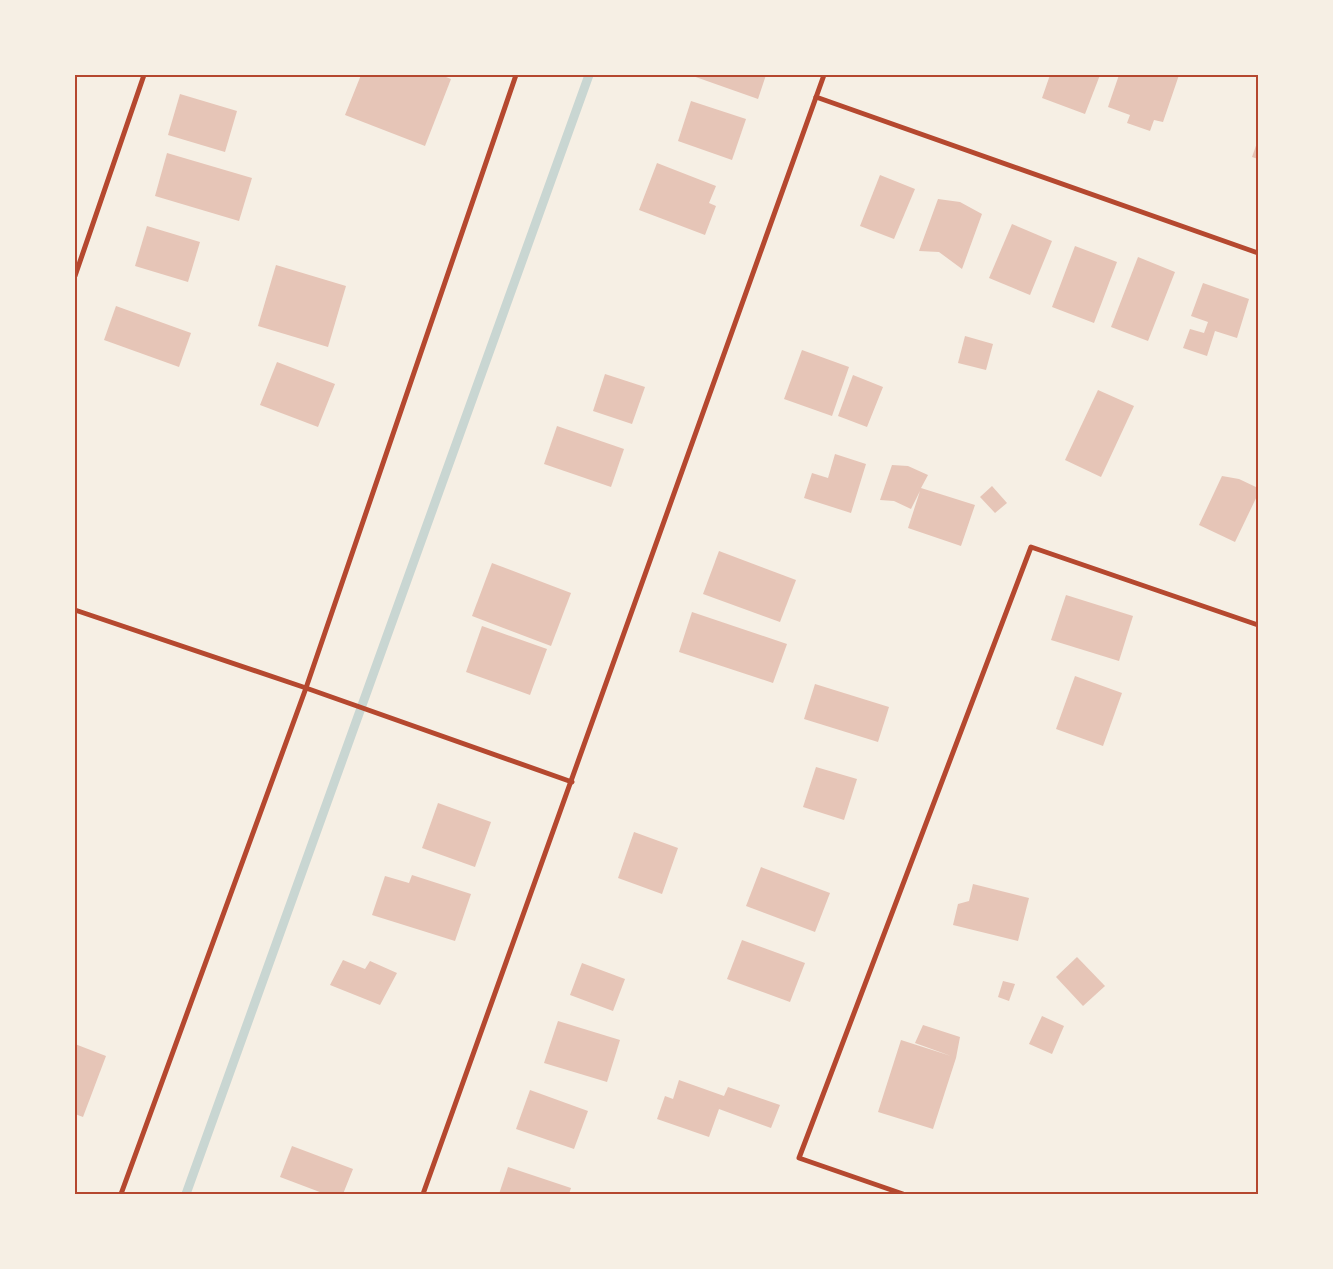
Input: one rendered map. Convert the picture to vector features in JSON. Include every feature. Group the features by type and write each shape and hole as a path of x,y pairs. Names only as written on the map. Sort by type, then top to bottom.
{"street":[{"path":"75,276 144,75"},
{"path":"121,1194 306,688 516,75"},
{"path":"423,1194 824,75"},
{"path":"816,97 1258,253"},
{"path":"903,1194 800,1158 1031,547 1258,626"},
{"path":"75,610 306,688 572,782"}],"building":[{"path":"361,75 441,75 451,79 425,146 345,115"},
{"path":"690,75 766,75 758,99"},
{"path":"1050,75 1100,75 1085,114 1042,98"},
{"path":"1119,75 1179,75 1163,122 1154,120 1150,131 1127,123 1130,115 1108,107"},
{"path":"180,94 237,111 225,152 168,135"},
{"path":"691,101 746,119 732,160 678,141"},
{"path":"1258,140 1258,159 1252,157"},
{"path":"167,153 252,178 239,221 155,196"},
{"path":"657,163 716,186 709,203 716,206 705,235 639,210"},
{"path":"880,175 915,189 894,239 860,226"},
{"path":"938,199 960,202 982,214 962,269 939,252 919,251"},
{"path":"1012,224 1052,241 1030,295 989,278"},
{"path":"147,226 200,242 188,282 135,266"},
{"path":"1075,246 1117,262 1094,323 1052,307"},
{"path":"1138,257 1175,272 1148,341 1111,327"},
{"path":"276,265 346,286 328,347 258,326"},
{"path":"1203,283 1249,299 1237,338 1215,331 1207,356 1183,348 1190,329 1204,333 1208,322 1191,316"},
{"path":"116,306 191,333 179,367 104,340"},
{"path":"965,336 993,344 986,370 958,363"},
{"path":"802,350 849,367 832,416 784,399"},
{"path":"277,362 335,384 318,427 260,405"},
{"path":"605,374 645,387 632,424 593,411"},
{"path":"853,375 883,387 867,427 838,416"},
{"path":"1098,390 1134,406 1101,477 1065,460"},
{"path":"557,426 624,449 611,487 544,464"},
{"path":"835,454 866,464 851,513 804,498 812,473 828,478"},
{"path":"892,465 908,466 928,475 921,488 975,505 961,546 908,528 920,491 911,509 894,501 880,500"},
{"path":"1222,476 1239,479 1258,488 1258,494 1235,542 1199,525"},
{"path":"992,486 1007,503 995,513 980,497"},
{"path":"719,551 796,580 780,622 703,594"},
{"path":"492,563 571,593 551,646 472,616"},
{"path":"1066,595 1133,616 1119,661 1051,640"},
{"path":"692,612 787,644 773,683 679,652"},
{"path":"482,626 547,649 530,695 466,672"},
{"path":"1075,676 1122,693 1103,746 1056,729"},
{"path":"815,684 889,707 878,742 804,719"},
{"path":"816,767 857,779 844,820 803,807"},
{"path":"438,803 491,822 475,867 422,848"},
{"path":"634,832 678,848 662,894 618,878"},
{"path":"761,867 830,893 815,932 746,906"},
{"path":"412,875 471,894 455,941 372,915 385,876 409,883"},
{"path":"973,884 1029,898 1018,941 953,925 958,904 969,901"},
{"path":"742,940 805,963 790,1002 727,979"},
{"path":"1077,957 1105,986 1083,1006 1056,977"},
{"path":"343,960 365,969 370,961 397,973 380,1005 330,985"},
{"path":"582,963 625,979 613,1011 570,995"},
{"path":"1003,981 1015,984 1009,1001 998,997"},
{"path":"1042,1016 1064,1026 1052,1054 1029,1044"},
{"path":"558,1021 620,1040 607,1082 544,1063"},
{"path":"923,1025 960,1037 956,1058 933,1129 878,1112 901,1040 951,1056 915,1043"},
{"path":"75,1044 106,1056 83,1117 75,1114"},
{"path":"679,1080 724,1096 728,1087 780,1105 771,1128 719,1109 709,1137 657,1119 665,1096 673,1099"},
{"path":"530,1090 588,1111 574,1149 516,1129"},
{"path":"292,1146 353,1169 343,1194 325,1194 280,1177"},
{"path":"508,1167 571,1188 569,1194 499,1194"}],"waterway":[{"path":"186,1194 589,75"}]}
